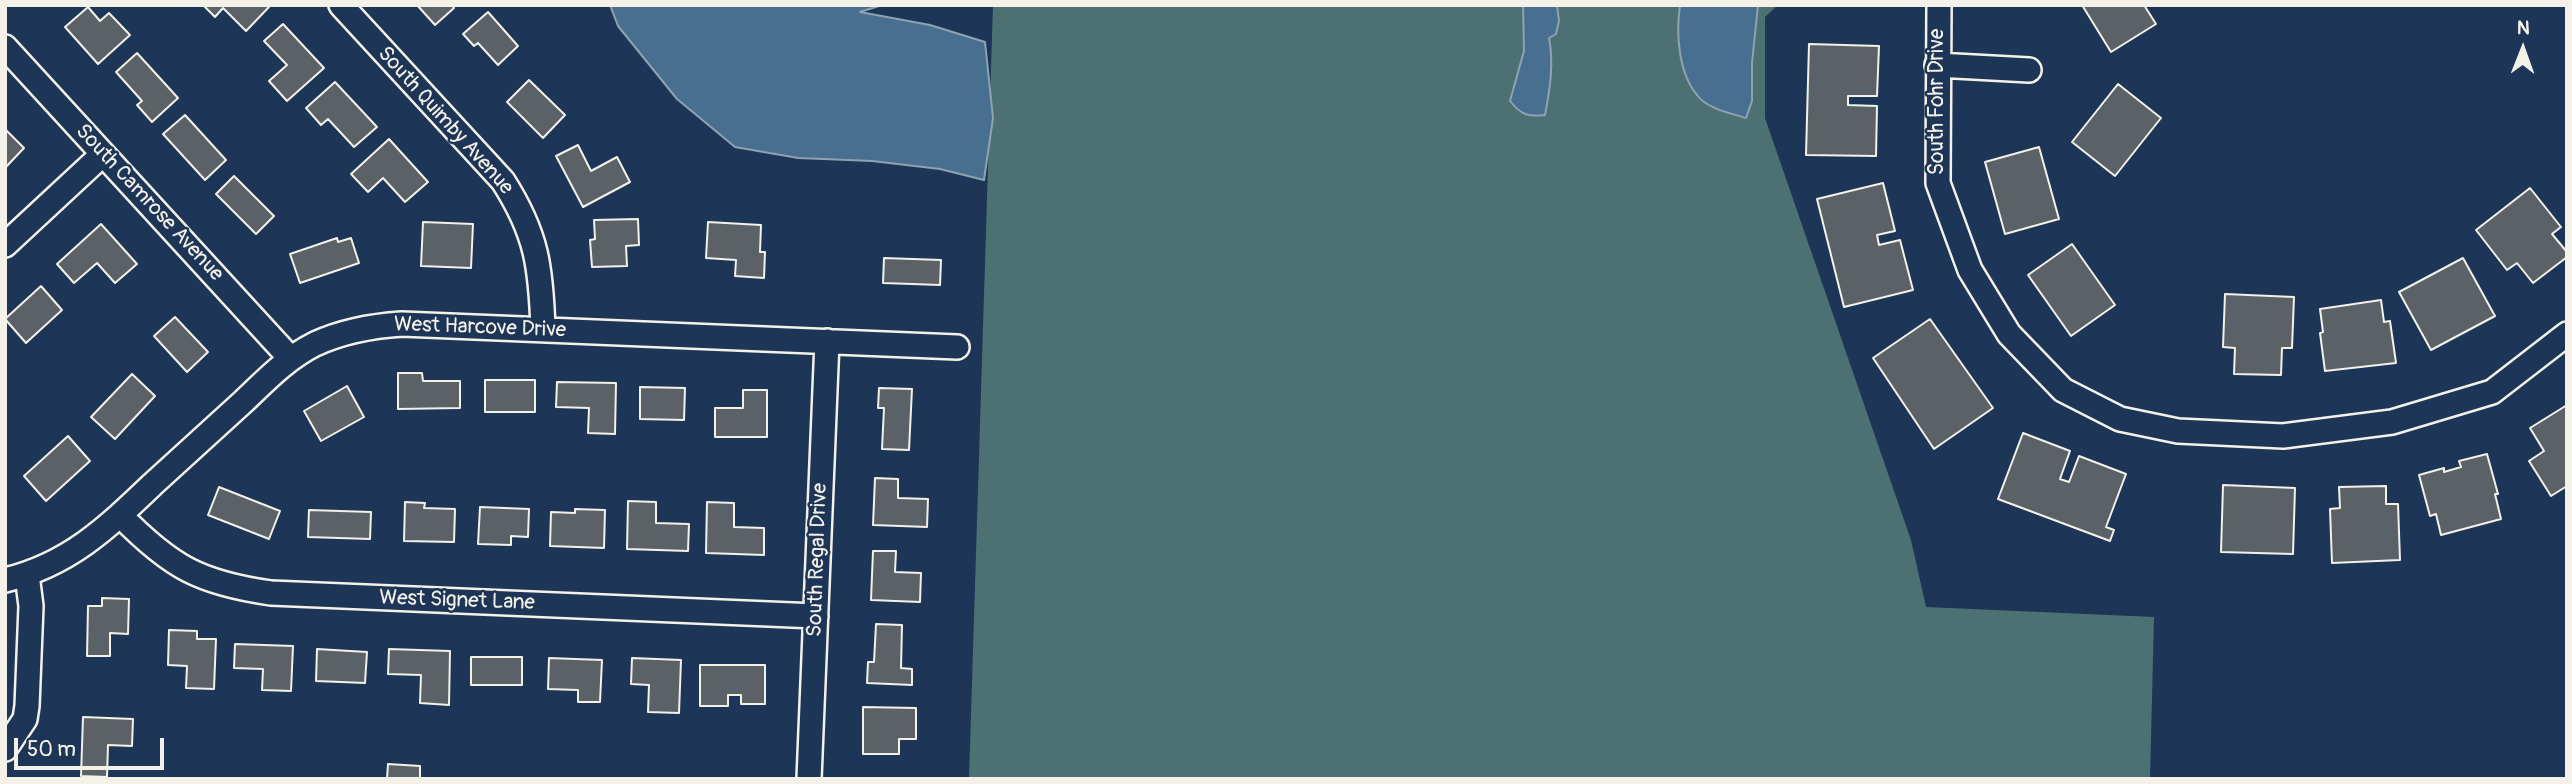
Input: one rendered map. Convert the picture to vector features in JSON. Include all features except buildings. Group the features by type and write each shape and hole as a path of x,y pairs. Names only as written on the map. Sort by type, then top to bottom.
{"street":[{"name":"South Quimby Avenue","path":"341,5 503,181 521,208 539,259 543,330"},
{"name":"South Fohr Drive","path":"1939,5 1938,183 1970,270 2008,334 2063,390 2120,419 2178,431 2283,436 2392,422 2492,392 2567,334"},
{"name":"South Camrose Avenue","path":"5,47 291,359"},
{"path":"1937,65 2029,70"},
{"path":"5,245 103,154"},
{"name":"West Harcove Drive","path":"16,578 69,556 121,516 291,359 345,332 370,326 402,324 957,347"},
{"name":"South Regal Drive","path":"809,779 827,341"},
{"name":"West Signet Lane","path":"121,516 165,558 205,579 231,588 271,593 816,616"},
{"path":"5,749 24,719 27,706 31,606 16,578"}],"green space":[{"path":"993,5 1778,5 1765,17 1765,118 1911,540 1926,607 2154,617 2150,779 969,779"}],"water":[{"path":"610,5 882,5 860,12 930,25 985,42 993,118 984,180 940,169 872,161 798,158 735,147 677,99 618,26"},
{"path":"1523,5 1557,5 1559,21 1556,34 1549,38 1551,76 1545,115 1525,114 1510,101 1524,51"},
{"path":"1680,5 1758,5 1752,63 1752,101 1746,118 1707,104 1691,86 1680,52"}]}
